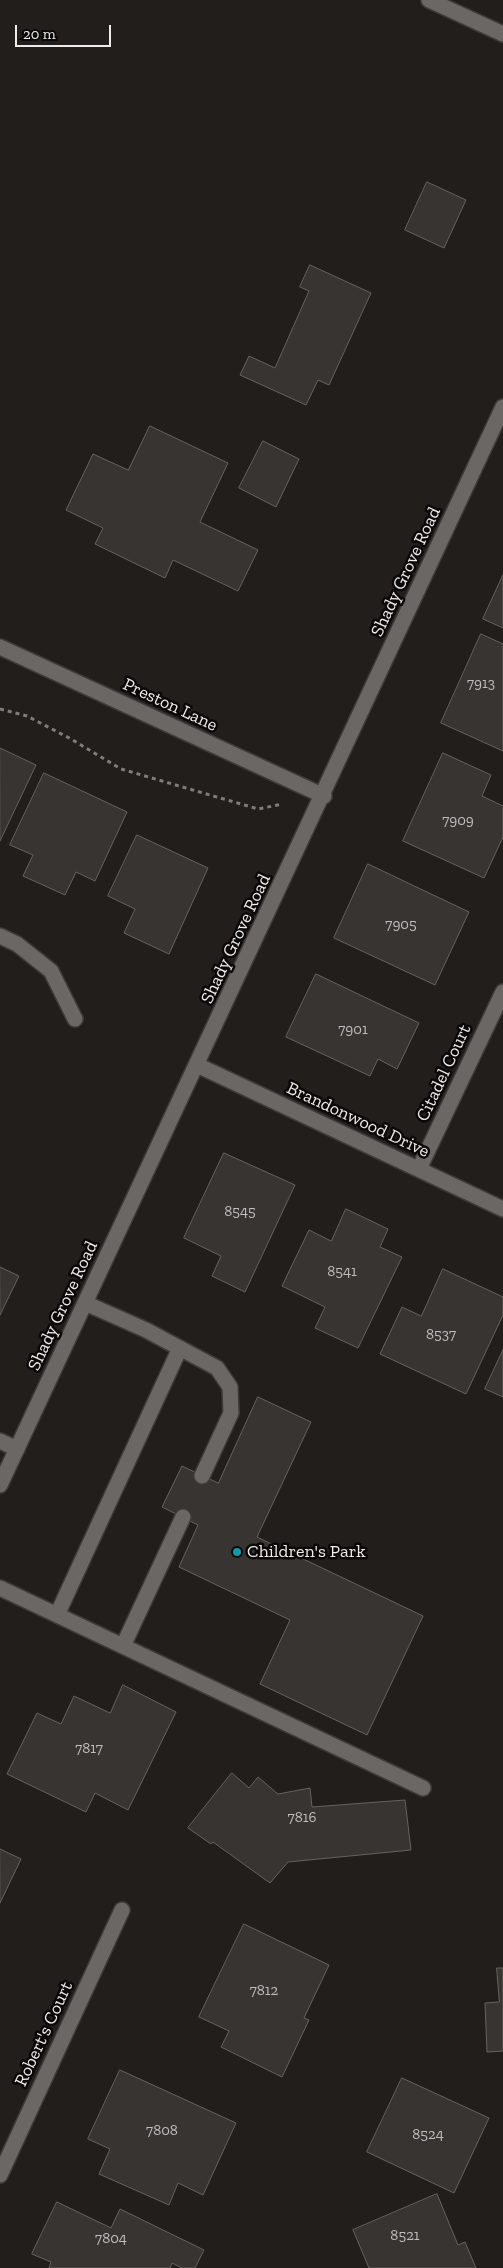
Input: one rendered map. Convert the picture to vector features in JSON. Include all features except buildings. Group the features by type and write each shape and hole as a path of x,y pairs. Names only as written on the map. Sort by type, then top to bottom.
{"street":[{"path":"430,0 503,34"},
{"name":"Shady Grove Road","path":"0,1486 324,796 503,408"},
{"name":"Preston Lane","path":"0,647 324,796"},
{"path":"0,936 17,944 51,971 75,1019"},
{"name":"Citadel Court","path":"419,1169 503,992"},
{"name":"Brandonwood Drive","path":"197,1065 503,1209"},
{"path":"85,1303 146,1330 217,1368 230,1387 231,1413 202,1476"},
{"path":"57,1615 180,1348"},
{"path":"0,1441 17,1449"},
{"path":"123,1646 183,1517"},
{"path":"0,1588 423,1788"},
{"name":"Robert's Court","path":"0,2175 122,1910"}],"path":[{"path":"0,709 27,716 72,739 121,769 258,809 324,796"}],"place":[{"name":"Children's Park","path":"237,1552"}]}
